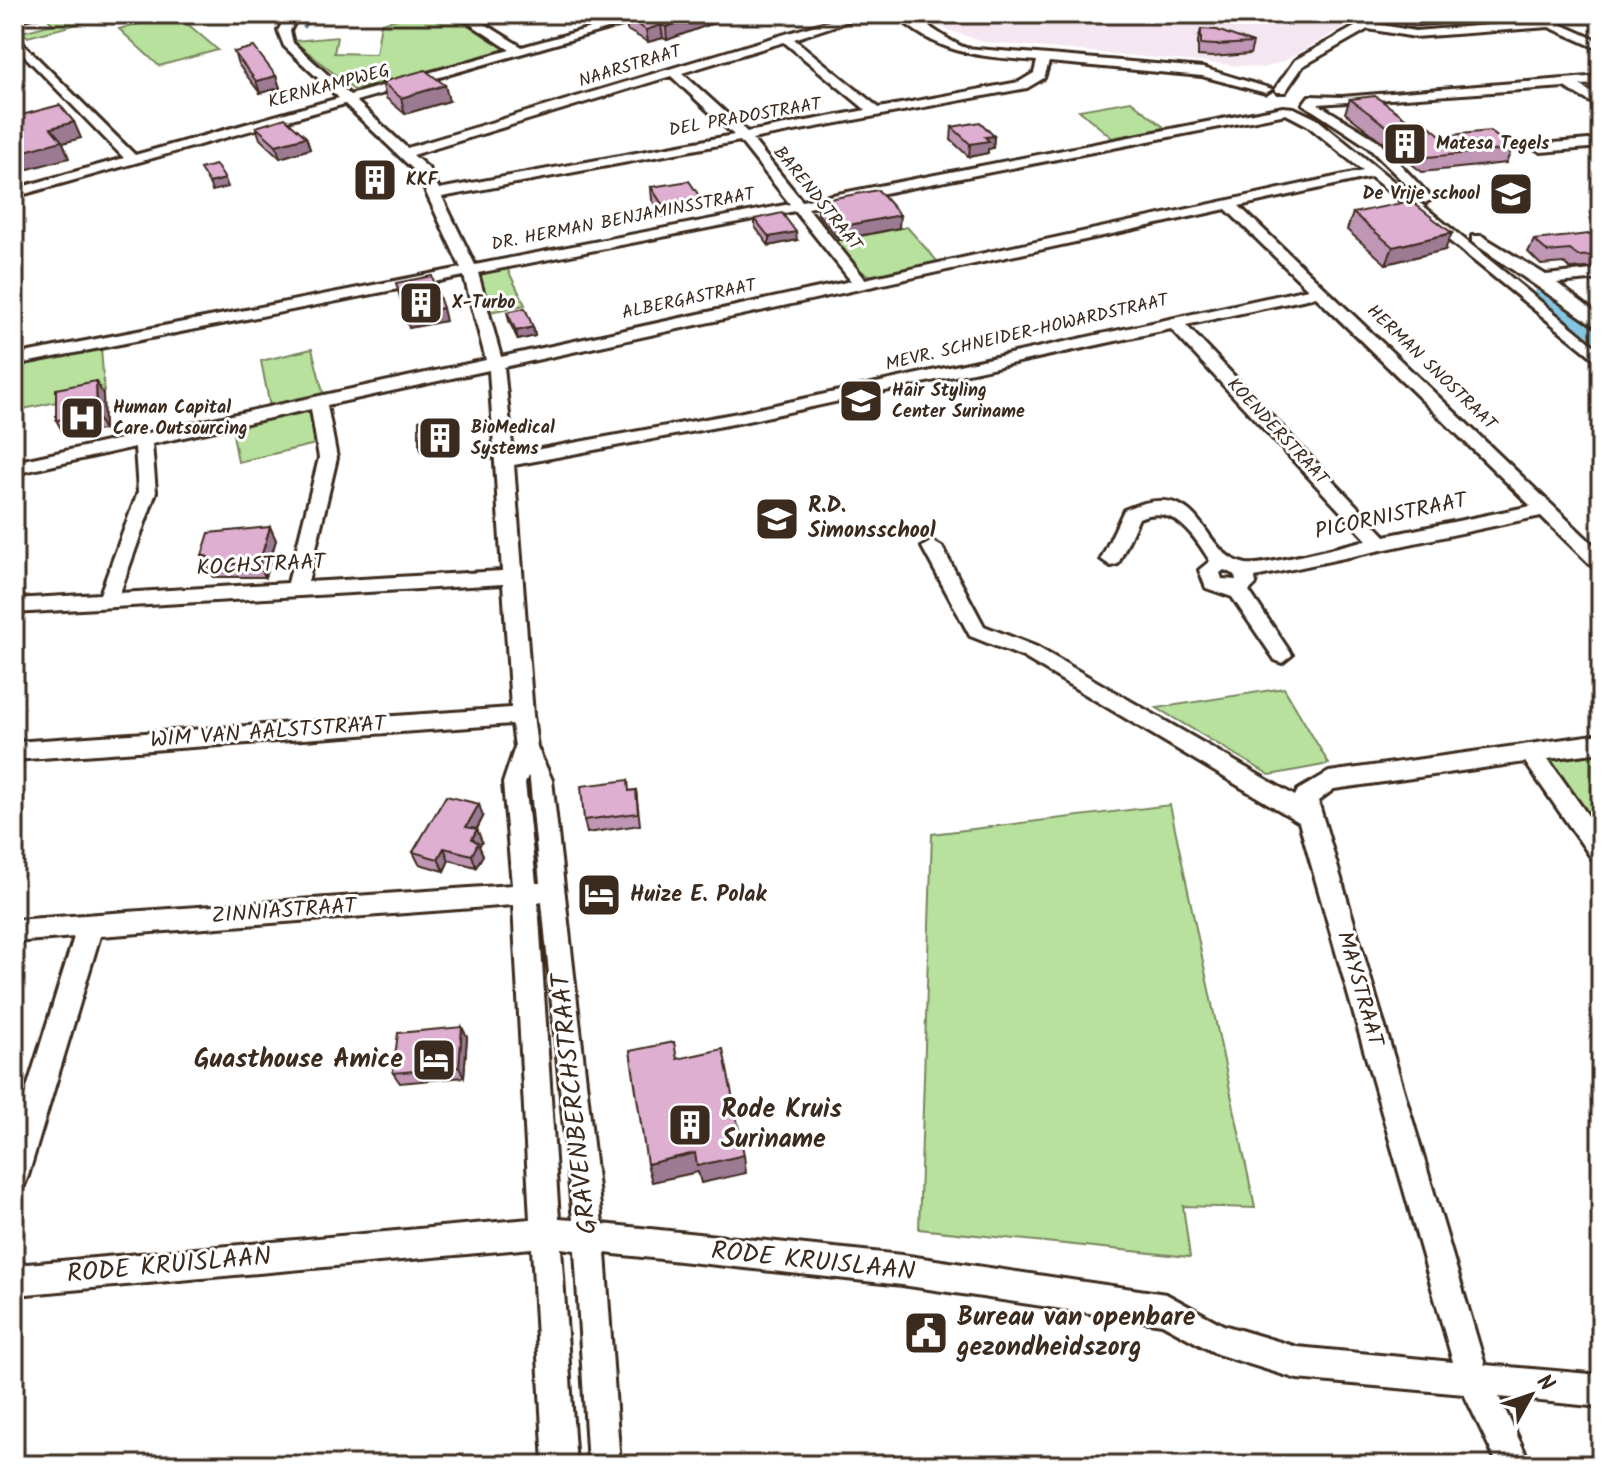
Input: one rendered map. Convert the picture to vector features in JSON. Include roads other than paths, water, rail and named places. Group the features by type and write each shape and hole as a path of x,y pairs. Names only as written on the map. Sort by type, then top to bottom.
{"street":[{"path":"14,18 33,14"},
{"name":"GRAVENBERCHSTRAAT","path":"293,14 284,31 288,44 423,171 469,268 494,362 505,461 510,577 522,715 526,747 541,780 589,1238 604,1465"},
{"path":"461,14 521,52"},
{"name":"KERNKAMPWEG","path":"14,193 654,14"},
{"name":"NAARSTRAAT","path":"405,153 864,14"},
{"path":"901,14 953,48 1178,70 1234,84 1286,111 1307,118 1601,359"},
{"path":"1261,97 1281,89 1299,63 1386,14"},
{"path":"1531,14 1601,46"},
{"path":"1366,25 1415,34 1551,23"},
{"path":"786,38 877,113"},
{"path":"16,42 133,160"},
{"name":"DEL PRADOSTRAAT","path":"436,194 1035,81 1044,58"},
{"name":"BARENDSTRAAT","path":"674,72 743,136 861,284"},
{"path":"1291,73 1306,99"},
{"path":"1306,99 1342,101 1601,80"},
{"path":"1567,83 1601,104"},
{"path":"1281,89 1306,99 1372,143 1423,198 1498,255 1543,280 1601,325"},
{"name":"DR. HERMAN BENJAMINSSTRAAT","path":"1240,118 1256,112 1261,97"},
{"name":"DR. HERMAN BENJAMINSSTRAAT","path":"14,360 469,268 1286,111 1306,99"},
{"path":"1541,148 1601,143"},
{"name":"ALBERGASTRAAT","path":"14,468 1372,173"},
{"name":"HERMAN SNOSTRAAT","path":"1230,205 1601,563"},
{"path":"1512,286 1601,274"},
{"name":"MEVR. SCHNEIDER-HOWARDSTRAAT","path":"505,461 738,418 1322,291"},
{"name":"KOENDERSTRAAT","path":"1173,321 1381,544"},
{"path":"297,588 328,458 318,400"},
{"path":"108,599 147,492 143,440"},
{"path":"1111,559 1131,514 1163,506 1175,509 1191,520 1222,563 1241,580 1282,655"},
{"name":"PICORNISTRAAT","path":"1241,580 1381,544 1547,509"},
{"path":"932,547 963,601 970,623 980,633 1030,652 1309,816"},
{"name":"KOCHSTRAAT","path":"14,606 510,577"},
{"name":"WIM VAN AALSTSTRAAT","path":"14,751 522,715"},
{"path":"1309,816 1306,797 1329,781 1601,743"},
{"name":"GRAVENBERCHSTRAAT","path":"526,747 514,783 525,894 560,1465"},
{"path":"1531,753 1601,853"},
{"name":"MAYSTRAAT","path":"1309,816 1474,1380 1515,1465"},
{"name":"ZINNIASTRAAT","path":"14,931 553,892"},
{"path":"14,1176 90,926"},
{"name":"RODE KRUISLAAN","path":"14,1275 27,1279 547,1232 902,1270 1166,1309 1217,1339 1297,1363 1601,1391"}],"waterway":[{"path":"304,27 310,14"},
{"path":"279,30 285,18"},
{"path":"1540,293 1601,342"}],"place":[{"name":"Matesa Tegels","path":"1405,144"},
{"name":"KKF","path":"375,180"},
{"name":"De Vrije school","path":"1511,194"},
{"name":"X-Turbo","path":"421,303"},
{"name":"Hair Styling Center Suriname","path":"861,401"},
{"name":"Human Capital Care Outsourcing","path":"82,418"},
{"name":"BioMedical Systems","path":"440,438"},
{"name":"R.D. Simonsschool","path":"777,519"},
{"name":"Huize E. Polak","path":"599,895"},
{"name":"Guasthouse Amice","path":"434,1060"},
{"name":"Rode Kruis Suriname","path":"690,1125"},
{"name":"Bureau van openbare gezondheidszorg","path":"926,1333"}]}
